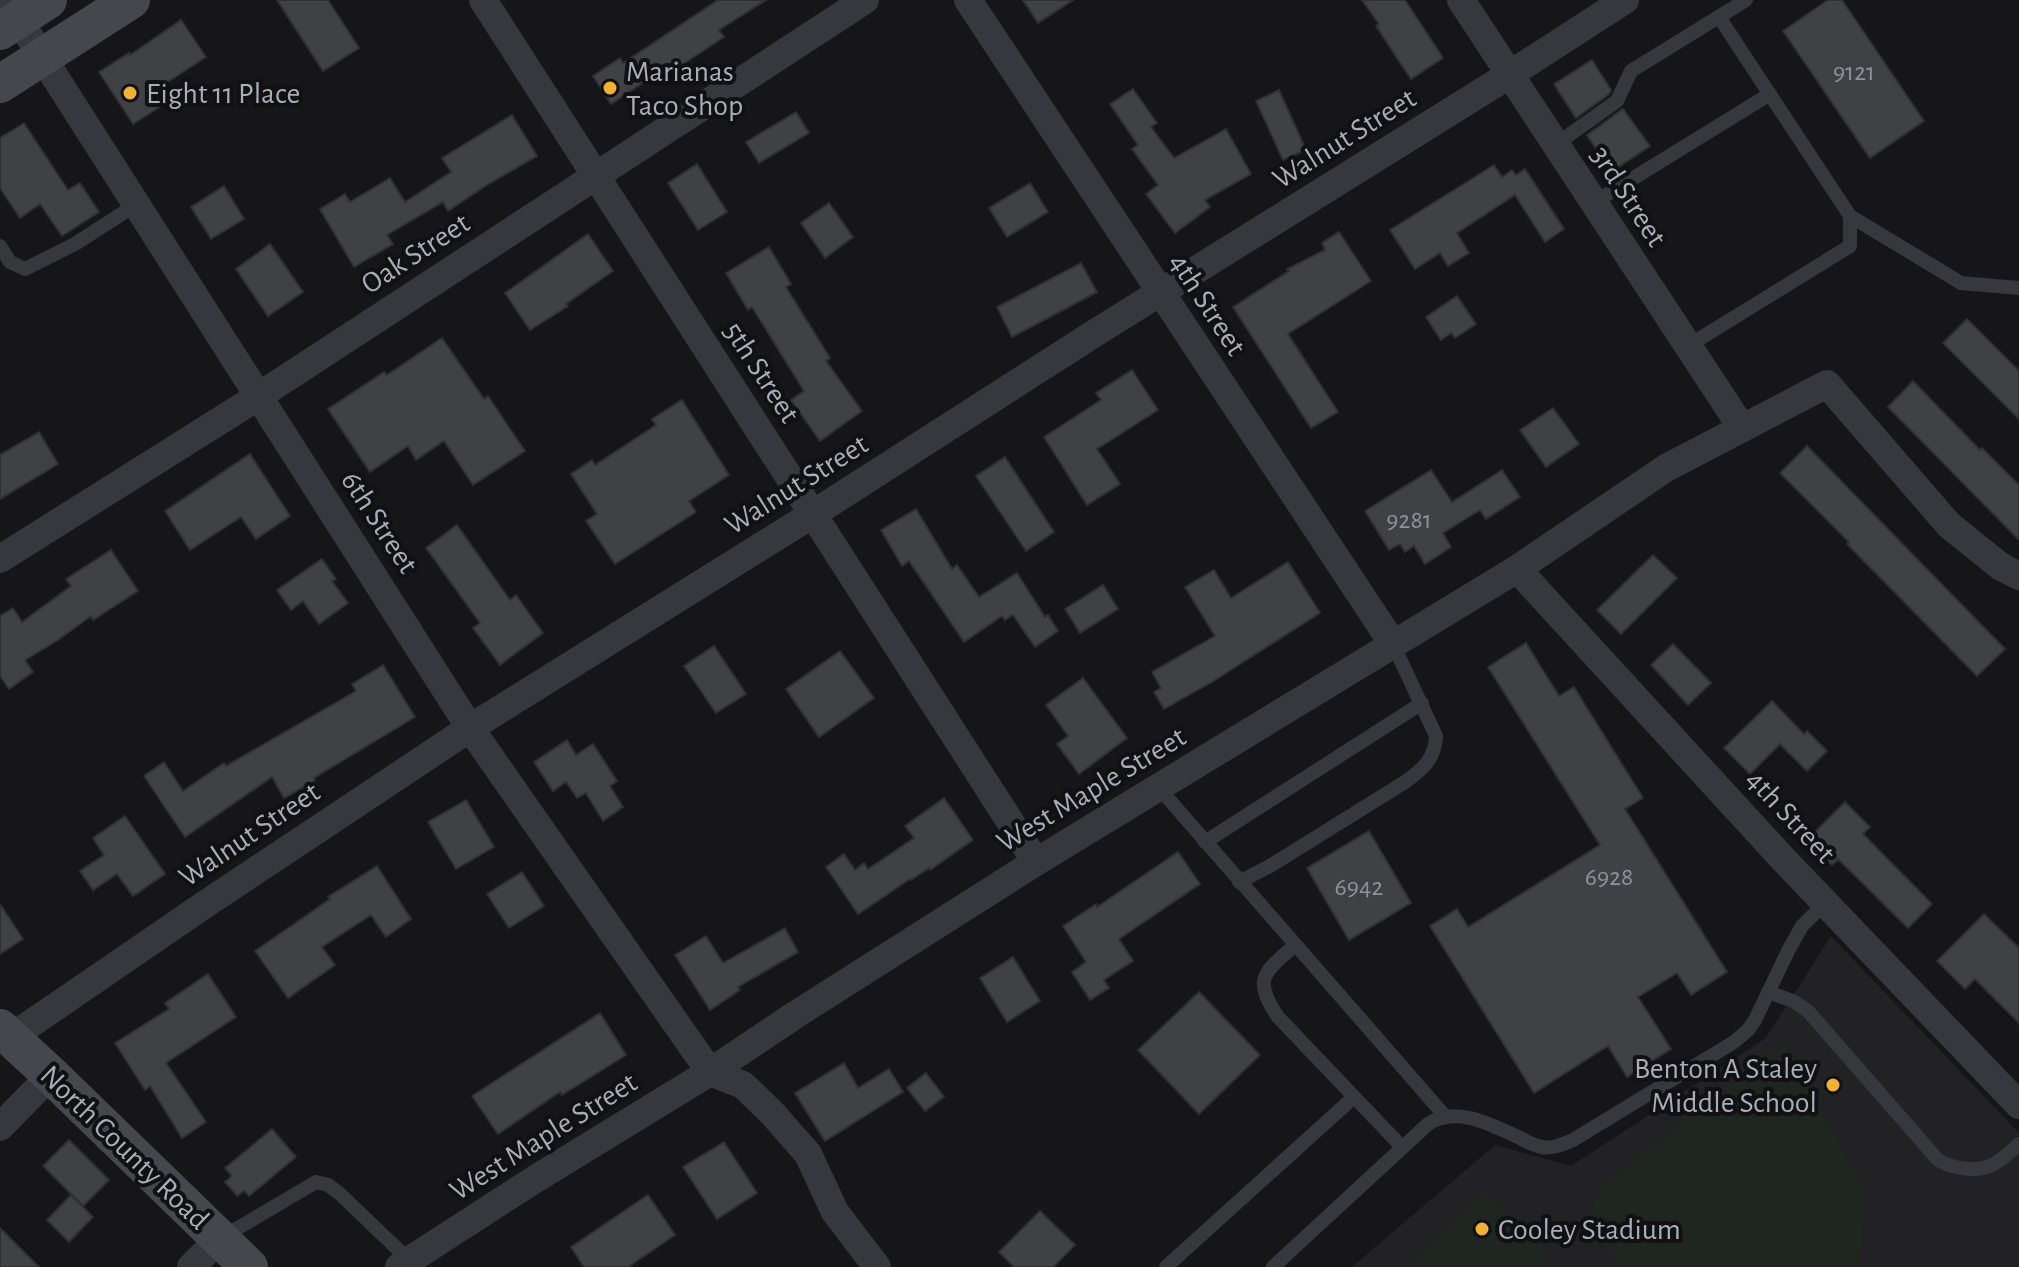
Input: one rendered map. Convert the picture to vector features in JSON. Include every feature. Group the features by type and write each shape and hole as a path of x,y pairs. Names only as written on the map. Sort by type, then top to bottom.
{"street":[{"path":"0,84 131,0"},
{"name":"5th Street","path":"483,0 1036,862"},
{"name":"Oak Street","path":"0,559 259,396 865,0"},
{"name":"4th Street","path":"968,0 1393,644"},
{"name":"3rd Street","path":"1461,0 1742,428"},
{"name":"Walnut Street","path":"5,1033 470,728 1625,0"},
{"name":"6th Street","path":"18,12 43,57 470,728 710,1072"},
{"name":"West Maple Street","path":"404,1264 1036,862 1517,569 1666,468 1827,384 1949,525 2000,566 2019,576"},
{"name":"4th Street","path":"1517,569 1825,903 2019,1105"},
{"name":"North County Road","path":"5,1033 249,1267"},
{"path":"710,1072 743,1085 808,1154 835,1212 877,1267"},
{"path":"0,1127 51,1075"},
{"path":"191,1267 220,1238"}],"lane":[{"path":"1555,145 1617,101 1631,71 1746,0"},
{"path":"1719,17 1850,216 1961,283 2019,288"},
{"path":"1593,203 1770,94"},
{"path":"0,246 10,262 25,269 75,244 137,204"},
{"path":"1688,346 1850,246 1850,216"},
{"path":"1239,882 1405,782 1431,760 1436,736 1393,644"},
{"path":"1205,842 1422,703"},
{"path":"1159,788 1445,1116"},
{"path":"1273,1267 1428,1124 1445,1116 1473,1118 1540,1147 1563,1144 1744,1035 1755,1020 1802,926 1825,903"},
{"path":"1295,945 1268,970 1263,985 1266,1000 1278,1017 1402,1147"},
{"path":"1768,992 1793,1001 1808,1011 1938,1160 1956,1168 1988,1166 2019,1144"},
{"path":"1166,1267 1354,1097"},
{"path":"220,1238 316,1182 328,1185 339,1193 404,1264"}],"shaded area":[{"name":"Benton A Staley Middle School","path":"1831,936 2019,1133 2019,1267 1352,1267 1495,1145 1571,1166 1766,1038"},
{"path":"1781,1043 1867,1191 1860,1263 1857,1267 1623,1267 1588,1227 1598,1188"},
{"name":"Cooley Stadium","path":"1485,1191 1556,1267 1404,1267"}],"building":[{"path":"277,0 328,0 359,48 323,71"},
{"path":"718,0 766,0 719,30 724,37 671,72 667,67 611,104 593,76 620,58 623,63"},
{"path":"1023,0 1073,0 1038,23"},
{"path":"1362,0 1405,0 1443,58 1411,79"},
{"path":"1828,0 1842,0 1924,121 1870,158 1783,31"},
{"path":"181,20 206,57 154,91 163,105 133,124 99,72"},
{"path":"1592,60 1611,90 1576,118 1554,84"},
{"path":"1133,89 1157,123 1151,127 1174,158 1226,129 1251,174 1205,200 1210,207 1175,233 1146,194 1158,185 1132,149 1138,145 1110,104"},
{"path":"1279,90 1306,150 1283,160 1256,101"},
{"path":"1623,109 1650,146 1611,172 1587,135"},
{"path":"796,112 809,133 759,163 746,142"},
{"path":"512,115 537,156 448,211 443,202 387,235 393,244 354,267 320,209 345,194 350,202 390,178 405,202 451,172 442,158"},
{"path":"24,123 68,190 80,183 99,212 62,236 40,204 20,218 0,188 0,138"},
{"path":"697,164 727,212 698,230 668,183"},
{"path":"1494,165 1502,177 1512,170 1516,175 1525,169 1564,229 1545,242 1515,195 1457,233 1469,253 1448,266 1440,253 1415,269 1390,230"},
{"path":"1030,183 1048,212 1007,237 989,208"},
{"path":"224,186 244,219 211,239 191,207"},
{"path":"829,203 853,237 825,258 801,223"},
{"path":"1339,232 1371,281 1288,334 1338,412 1311,428 1233,307 1289,271 1287,269 1325,250 1322,243"},
{"path":"588,234 613,271 566,304 568,306 530,330 505,293"},
{"path":"270,244 303,292 268,316 236,269"},
{"path":"769,247 791,284 786,287 830,358 826,361 862,411 820,441 791,400 804,391 752,307 748,310 726,273"},
{"path":"1081,263 1097,292 1012,337 997,307"},
{"path":"1457,296 1476,324 1455,338 1451,333 1441,340 1426,317"},
{"path":"1967,319 2019,371 2019,419 1943,343"},
{"path":"442,338 484,399 488,396 525,451 473,485 444,441 416,460 408,446 370,472 328,409"},
{"path":"1132,370 1158,410 1097,449 1120,484 1087,505 1044,437 1101,400 1096,393"},
{"path":"1913,381 2019,485 2019,540 1888,407"},
{"path":"682,400 729,475 689,501 696,512 615,564 586,521 597,514 571,474 592,460 595,465 656,425 652,419"},
{"path":"1553,408 1579,444 1546,467 1520,430"},
{"path":"39,432 58,464 0,499 0,455"},
{"path":"1807,446 2005,649 1977,676 1780,473"},
{"path":"250,454 290,516 256,539 241,517 190,550 165,511"},
{"path":"1005,457 1054,532 1026,551 976,476"},
{"path":"1431,470 1452,502 1502,470 1520,497 1486,519 1480,510 1443,533 1451,547 1425,564 1414,546 1405,552 1400,544 1389,550 1365,511"},
{"path":"916,509 952,569 957,565 979,597 1017,573 1045,617 1048,615 1058,631 1035,647 1013,615 1005,620 1002,616 964,642 909,561 902,566 881,530"},
{"path":"457,525 510,600 516,595 543,633 500,665 473,628 480,623 426,548"},
{"path":"111,550 138,591 93,620 91,616 25,660 33,672 9,689 0,676 0,616 13,608 22,622 71,586 66,579"},
{"path":"1653,555 1677,578 1621,634 1597,610"},
{"path":"322,559 336,579 332,581 348,603 319,624 303,601 291,610 277,590"},
{"path":"1288,562 1320,613 1164,709 1154,692 1161,688 1152,672 1215,636 1185,587 1214,570 1231,598"},
{"path":"1103,585 1118,609 1080,633 1065,609"},
{"path":"1526,643 1559,696 1574,687 1643,798 1625,809 1727,972 1691,995 1677,973 1638,997 1671,1049 1627,1077 1608,1046 1534,1093 1430,926 1457,909 1468,927 1600,845 1488,667"},
{"path":"1673,644 1711,683 1688,705 1651,665"},
{"path":"714,646 746,694 716,713 684,666"},
{"path":"840,651 874,698 819,737 786,689"},
{"path":"383,665 415,717 284,798 272,777 185,837 144,776 164,762 183,791 224,763 226,766 356,691 352,684"},
{"path":"1083,678 1127,738 1079,774 1057,744 1068,736 1046,705"},
{"path":"1772,701 1804,734 1807,731 1827,751 1807,771 1780,744 1750,774 1724,748"},
{"path":"567,740 576,755 593,744 617,781 610,786 623,807 603,821 586,793 577,798 566,782 553,791 534,762"},
{"path":"944,798 973,840 858,914 826,867 844,854 855,870 864,863 868,869 914,838 905,826"},
{"path":"466,800 494,847 456,869 428,822"},
{"path":"1845,802 1870,827 1863,834 1932,904 1908,928 1838,859 1832,865 1807,840"},
{"path":"125,816 165,874 133,896 117,874 93,890 80,871 104,855 93,838"},
{"path":"1369,831 1411,903 1349,940 1307,868"},
{"path":"1178,852 1200,884 1119,939 1133,961 1104,980 1109,988 1090,1000 1072,972 1086,962 1063,926 1096,904 1097,907"},
{"path":"377,866 411,919 386,937 371,915 322,947 335,965 288,998 255,951 330,899 328,897"},
{"path":"522,872 544,906 509,928 487,894"},
{"path":"0,904 23,939 0,954"},
{"path":"1984,914 2019,948 2019,1023 1975,979 1965,989 1937,961"},
{"path":"785,928 798,952 738,987 740,990 710,1010 675,955 706,936 723,963"},
{"path":"1013,957 1040,1001 1007,1022 980,978"},
{"path":"208,974 236,1017 166,1063 206,1122 182,1138 150,1086 145,1090 115,1043 169,1009 165,1003"},
{"path":"1199,992 1260,1055 1199,1114 1138,1050"},
{"path":"600,1013 626,1055 562,1095 560,1092 498,1134 472,1096"},
{"path":"844,1063 858,1088 889,1069 903,1092 825,1141 795,1093"},
{"path":"926,1073 944,1097 925,1111 907,1088"},
{"path":"272,1129 296,1157 249,1196 244,1191 237,1196 225,1182 232,1176 225,1168"},
{"path":"69,1140 109,1180 83,1206 43,1166"},
{"path":"724,1142 757,1193 717,1219 683,1167"},
{"path":"71,1195 93,1217 69,1242 47,1220"},
{"path":"648,1195 675,1235 628,1267 584,1267 571,1247"},
{"path":"1040,1211 1075,1245 1053,1267 1014,1267 999,1252"},
{"path":"0,1228 39,1267 0,1267"}],"place":[{"name":"Marianas Taco Shop","path":"610,88"},
{"name":"Eight 11 Place","path":"130,93"},
{"name":"Benton A Staley Middle School","path":"1833,1085"},
{"name":"Cooley Stadium","path":"1482,1229"}]}
